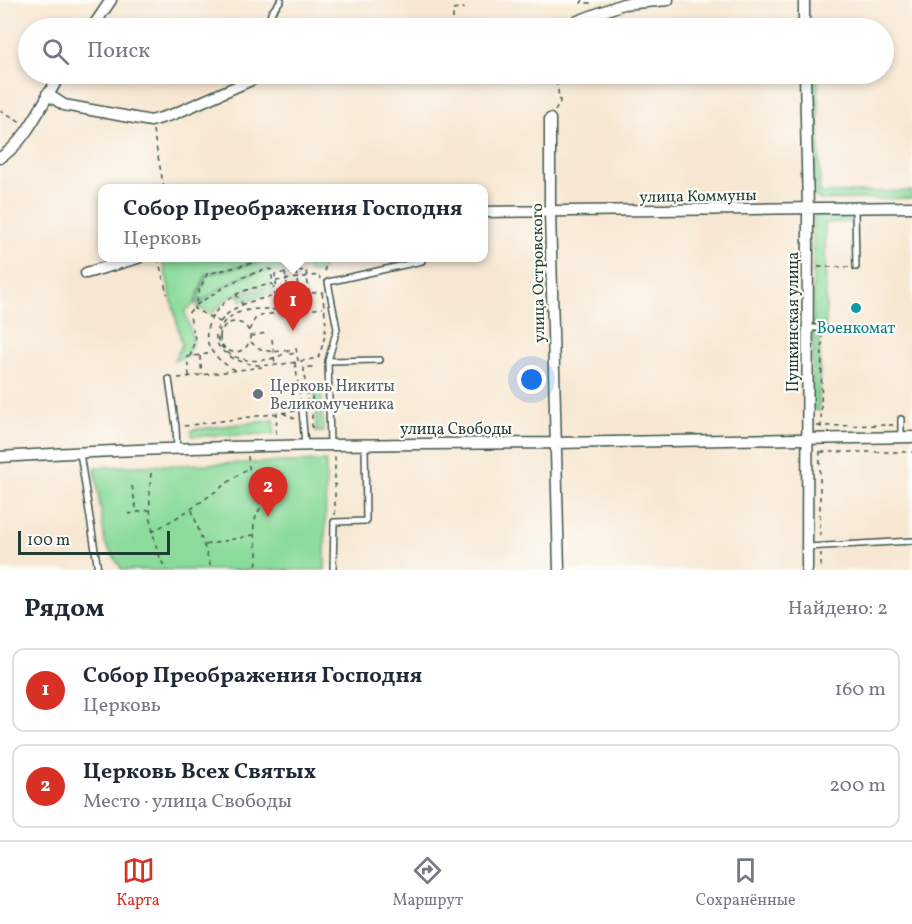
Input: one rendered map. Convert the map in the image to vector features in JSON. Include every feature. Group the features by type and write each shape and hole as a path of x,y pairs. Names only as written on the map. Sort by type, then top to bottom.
{"street":[{"path":"99,18 111,0"},
{"path":"586,18 623,4 668,0"},
{"path":"804,0 804,18"},
{"path":"0,158 10,152 30,127 54,84"},
{"path":"47,94 64,105 151,121 174,114 242,84"},
{"name":"Пушкинская улица","path":"805,84 808,209 807,570"},
{"name":"улица Островского","path":"549,119 559,570"},
{"name":"улица Коммуны","path":"488,212 912,207"},
{"path":"86,273 124,262"},
{"name":"улица Свободы","path":"0,457 305,444 556,443 907,437"}],"lane":[{"path":"270,18 281,0"},
{"path":"855,208 856,267"},
{"path":"333,444 328,361 337,329 324,283 418,262"},
{"path":"807,328 826,328"},
{"path":"328,361 380,360"},
{"path":"169,380 177,449"},
{"path":"302,410 305,444"},
{"path":"901,422 907,437"},
{"path":"333,570 334,522 366,521 365,443"},
{"path":"80,452 98,570"},
{"path":"807,547 912,541"}],"path":[{"path":"453,18 453,10 464,8"},
{"path":"549,119 560,102 557,84"},
{"path":"0,110 30,127"},
{"path":"153,129 163,184"},
{"path":"159,262 167,294"},
{"path":"194,307 207,274 256,262"},
{"path":"323,262 324,283"},
{"path":"808,267 856,267"},
{"path":"189,377 187,357 190,357 195,339 189,312 194,307 225,285 271,269 280,311"},
{"path":"276,297 275,274 306,270 309,293"},
{"path":"296,272 299,295"},
{"path":"285,273 289,296"},
{"path":"276,280 319,275 324,283"},
{"path":"235,370 209,347 207,335 212,317 223,303 236,294 273,284"},
{"path":"322,292 327,327 326,339 318,358 276,365 248,363 233,358 218,340 222,322 231,311 243,304 309,293 322,292"},
{"path":"236,294 247,311"},
{"path":"194,307 226,325"},
{"path":"222,322 235,315 260,309 285,312 324,308"},
{"path":"249,331 252,323 259,317 280,311"},
{"path":"226,352 243,351 250,342 249,331 238,322 226,325 221,330 220,339 226,352 250,360 275,359 290,350"},
{"path":"251,336 267,333"},
{"path":"272,339 276,365"},
{"path":"250,342 260,350 274,352 290,350"},
{"path":"176,427 302,410 296,348"},
{"path":"290,350 290,354 297,353"},
{"path":"190,357 214,353"},
{"path":"200,355 202,375"},
{"path":"169,380 272,365"},
{"path":"307,399 304,368 317,367"},
{"path":"307,389 312,389 312,428 308,428"},
{"path":"276,445 277,414"},
{"path":"807,426 901,422"},
{"path":"333,444 334,522"},
{"path":"248,446 249,468 261,507 257,514 253,535 257,554 257,570"},
{"path":"806,452 912,452"},
{"path":"152,532 191,509 249,468"},
{"path":"152,473 149,497 152,532 159,557 166,570"},
{"path":"132,486 137,513"},
{"path":"191,509 212,570"},
{"path":"128,514 150,510"},
{"path":"204,545 253,535"}],"green space":[{"path":"811,84 818,84 820,193 912,191 912,198 820,200 815,197"},
{"path":"820,213 852,213 852,222 825,223 826,325 813,325 813,218"},
{"path":"163,262 256,262 206,274 194,304 185,311 193,340 187,356 173,361 182,345"},
{"path":"259,262 322,262 323,271 309,273 308,268 273,273 272,268 238,278 196,304 207,275"},
{"path":"269,270 271,283 238,293 224,301 212,314 197,307 230,283"},
{"path":"272,286 273,293 242,301 238,295"},
{"path":"813,330 820,330 819,411 812,409"},
{"path":"315,385 321,385 323,432 316,432"},
{"path":"274,420 274,434 192,436 192,430"},
{"path":"326,461 325,570 122,570 105,543 95,467"}],"place":[{"name":"Военкомат","path":"856,308"},
{"name":"Собор Преображения Господня","path":"293,331"},
{"name":"Церковь Никиты Великомученика","path":"258,394"},
{"name":"Церковь Всех Святых","path":"268,517"}]}
